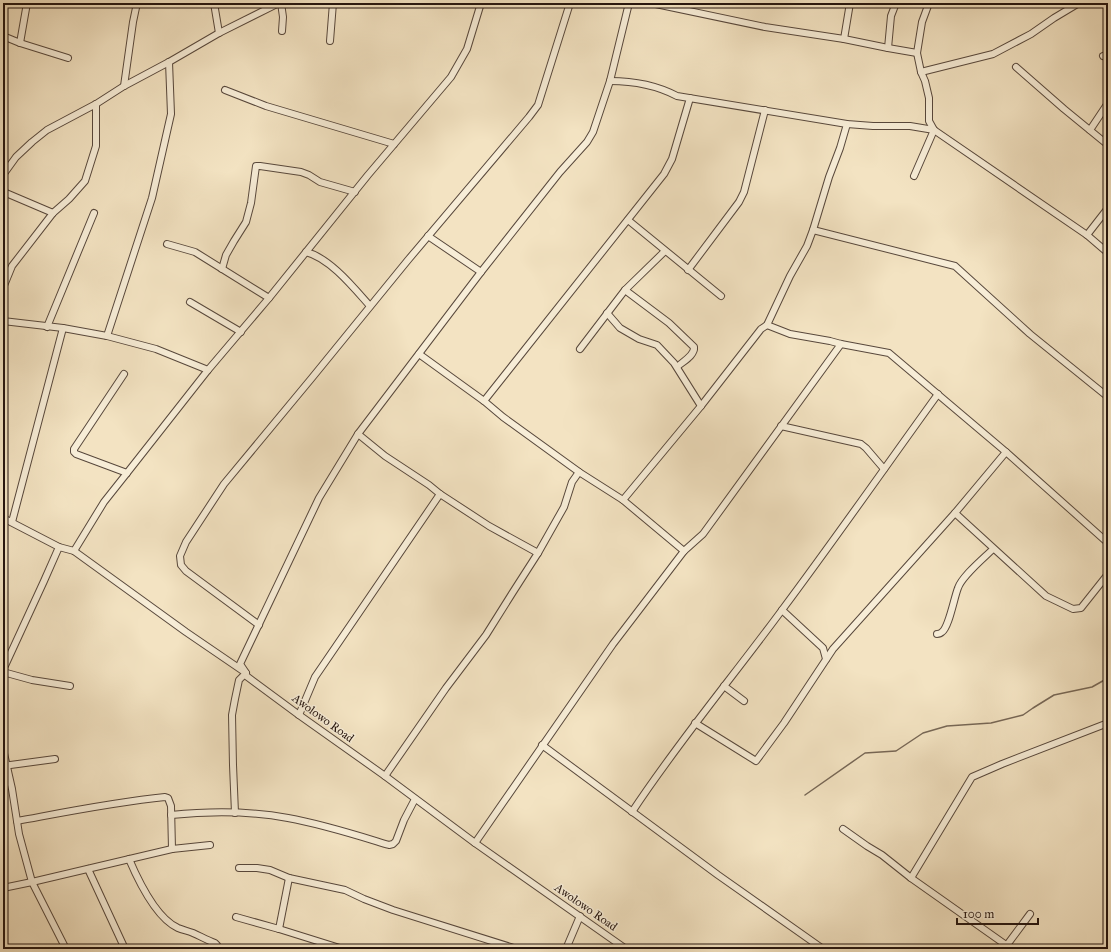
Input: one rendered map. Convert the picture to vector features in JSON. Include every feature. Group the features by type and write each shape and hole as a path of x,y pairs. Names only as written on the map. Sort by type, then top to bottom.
{"street":[{"path":"20,43 27,3"},
{"path":"124,86 132,22 137,3"},
{"path":"214,3 219,33"},
{"path":"3,175 16,157 47,130 96,104 124,86 219,33 280,3 283,17 282,31"},
{"path":"330,41 333,3"},
{"path":"74,551 104,502 208,370 269,298 354,192 451,77 467,50 481,3 389,3"},
{"path":"259,625 186,572 181,565 180,556 186,542 224,484 538,105 570,3"},
{"path":"235,813 232,715 239,680 246,673 240,664 320,498 358,434 481,272 560,172 587,142 593,132 610,81 629,3"},
{"path":"651,3 765,27 844,39 917,53"},
{"path":"844,39 850,3"},
{"path":"888,48 891,16 896,3"},
{"path":"929,3 922,22 917,53 929,98 929,121 934,130"},
{"path":"921,72 993,54 1031,34 1079,3"},
{"path":"3,36 68,58"},
{"path":"107,336 152,198 171,114 169,62"},
{"path":"1016,67 1108,145"},
{"path":"610,81 627,81 643,84 677,96 847,124 872,126 910,126 934,130 1087,235 1108,253"},
{"path":"225,90 266,106 394,144"},
{"path":"484,401 664,174 672,159 690,98"},
{"path":"1090,130 1108,103"},
{"path":"3,288 8,272 12,266 53,213 69,199 85,181 96,146 96,104"},
{"path":"688,270 739,202 744,192 765,110"},
{"path":"623,500 701,406 761,329 767,325 813,230 847,124"},
{"path":"914,176 934,130"},
{"path":"222,269 226,255 246,222 251,203 256,166 302,172 320,182 354,192"},
{"path":"6,193 53,213"},
{"path":"1087,235 1108,208"},
{"path":"47,327 94,213"},
{"path":"628,220 721,296"},
{"path":"813,230 955,266 1030,334 1108,397"},
{"path":"428,236 481,272"},
{"path":"313,254 315,241"},
{"path":"167,244 195,252 269,298"},
{"path":"580,349 626,290 665,250"},
{"path":"306,252 313,254 333,268 370,306"},
{"path":"626,290 668,323 694,347 692,354 678,366"},
{"path":"190,302 241,332"},
{"path":"607,313 620,328 657,345 678,366 701,406"},
{"path":"3,321 63,328 107,336 156,349 208,370"},
{"path":"767,325 790,334 889,353 1006,452 1108,543"},
{"path":"12,522 63,328"},
{"path":"475,843 613,644 684,551 703,534 841,344"},
{"path":"420,354 484,401 503,417 580,472 623,500 684,551"},
{"path":"124,374 74,449 74,452 127,473"},
{"path":"632,812 695,723 782,610 938,394"},
{"path":"781,426 861,444 884,469"},
{"path":"358,434 385,456 429,484 440,494 489,526 538,553"},
{"path":"695,723 756,761 784,723 833,649 955,513 1006,452"},
{"path":"385,776 446,688 486,635 538,553 564,507 572,482 580,472"},
{"path":"299,715 315,677 440,494"},
{"path":"955,513 1046,596 1073,609 1080,608 1108,574"},
{"name":"Awolowo Road","path":"3,518 59,547 74,551 186,632 246,673 245,675 475,843 626,949"},
{"path":"59,547 3,671 32,680 70,686"},
{"path":"936,634 942,633 945,629 950,618 958,586 993,549"},
{"path":"782,610 823,648 826,659"},
{"path":"823,648 833,649"},
{"path":"724,686 744,701"},
{"path":"911,878 972,777 1108,723"},
{"path":"542,745 718,875 823,949"},
{"path":"3,750 5,766 12,789 19,834 32,882 66,949"},
{"path":"5,766 55,759"},
{"path":"17,821 133,800 165,797 168,798 170,802 172,849"},
{"path":"171,815 197,812 264,814 324,826 389,845 396,841 404,820 415,799"},
{"path":"843,829 882,855 1005,947 1030,914"},
{"path":"3,888 172,849 210,845"},
{"path":"129,859 137,879 157,910 167,921 178,928 215,943 218,949"},
{"path":"239,868 270,870 290,878 345,890 393,910 517,949"},
{"path":"88,869 125,949"},
{"path":"279,929 290,878"},
{"path":"566,949 580,916"},
{"path":"236,917 343,949"}],"waterway":[{"path":"805,795 865,753 896,751 923,733 947,726 991,723 1023,715 1054,695 1092,687 1108,678"}]}
